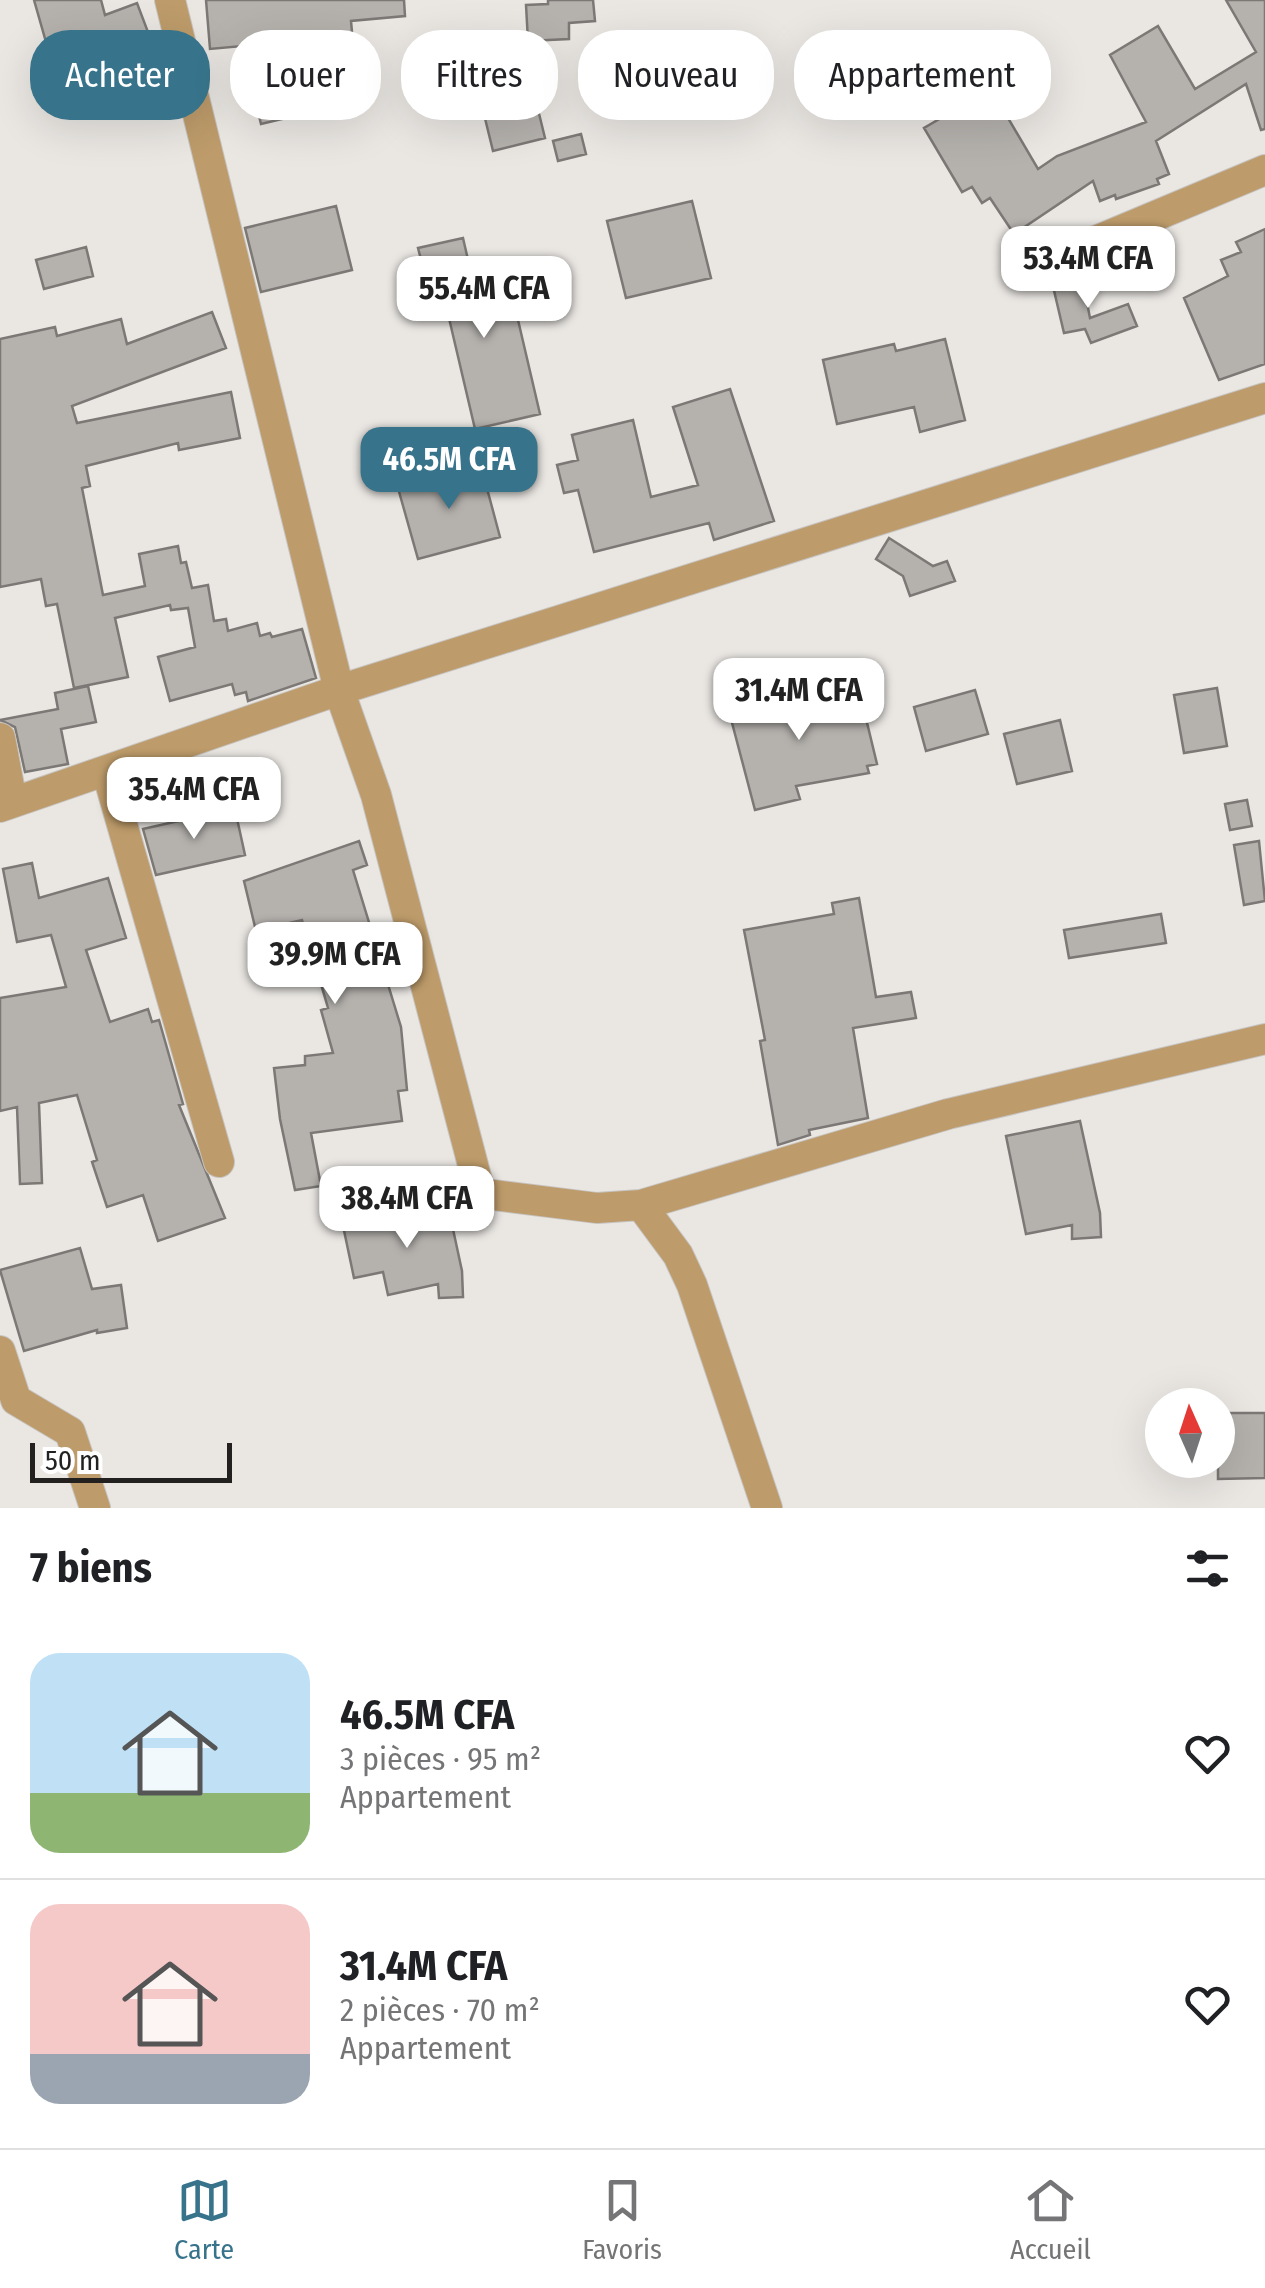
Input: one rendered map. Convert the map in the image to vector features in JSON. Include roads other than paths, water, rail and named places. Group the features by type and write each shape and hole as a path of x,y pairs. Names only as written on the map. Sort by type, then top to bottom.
{"street":[{"path":"170,0 340,690 376,796 480,1188 486,1194 597,1208 641,1205 948,1114 1265,1039"},
{"path":"1086,246 1265,170"},
{"path":"0,738 6,804 340,690 1265,398"},
{"path":"107,772 219,1162"},
{"path":"641,1205 678,1255 692,1285 767,1508"},
{"path":"0,1351 16,1400 70,1432 95,1508"}]}
